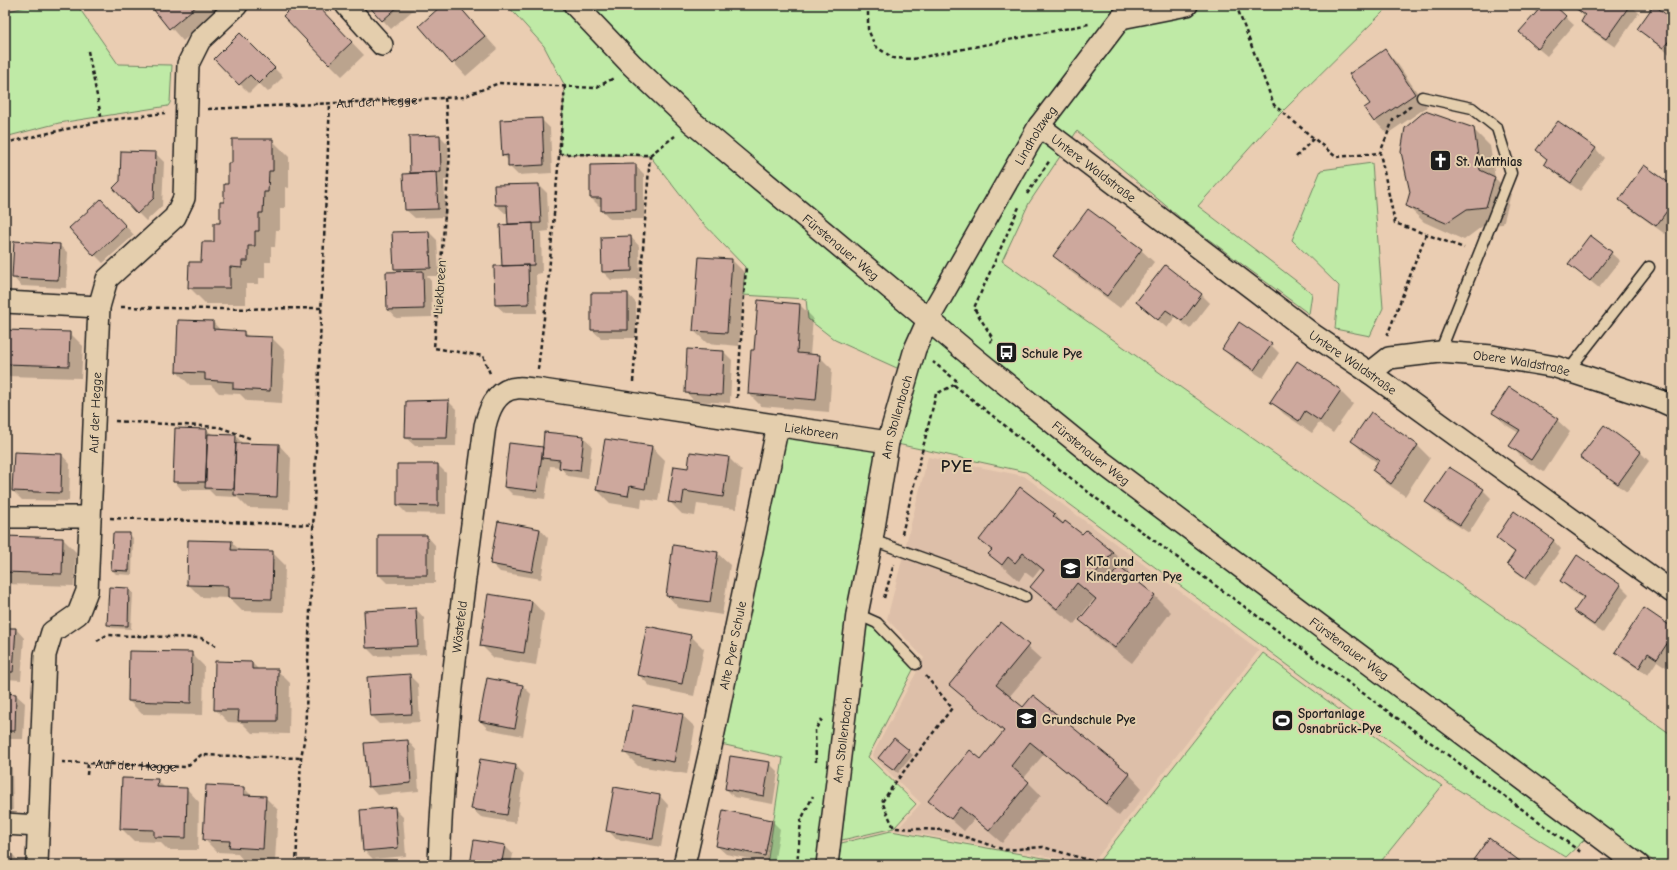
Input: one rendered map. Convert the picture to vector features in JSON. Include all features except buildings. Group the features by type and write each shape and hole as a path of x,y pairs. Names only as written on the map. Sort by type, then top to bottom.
{"street":[{"name":"Auf der Hegge","path":"36,865 45,655 52,632 78,614 87,591 99,307 107,280 175,217 184,198 188,64 200,40 237,5"},
{"path":"346,5 382,44"},
{"name":"Fürstenauer Weg","path":"575,5 632,65 692,122 928,320 1103,463 1638,865"},
{"path":"1121,18 1187,5"},
{"name":"Lindholzweg","path":"928,320 1039,126 1121,18"},
{"name":"Untere Waldstraße","path":"1039,126 1316,336 1370,373 1672,592"},
{"path":"5,302 99,307"},
{"name":"Am Stollenbach","path":"827,865 857,614 872,540 888,442 915,349 928,320"},
{"name":"Obere Waldstraße","path":"1389,358 1440,352 1492,356 1556,367 1661,401 1672,406"},
{"path":"1370,373 1389,358"},
{"name":"Liekbreen","path":"500,394 516,388 536,390 888,442"},
{"name":"Wöstefeld","path":"439,865 442,797 463,592 485,426 489,409 500,394"},
{"name":"Alte Pyer Schule","path":"684,865 712,742 778,425"},
{"path":"5,517 90,518"},
{"path":"5,824 38,826"}],"lane":[{"path":"1422,97 1472,108 1497,128 1512,173 1440,352"},
{"path":"1568,371 1649,267"},
{"path":"872,540 1006,588 1025,597"},
{"path":"857,614 877,623 916,664"}],"path":[{"path":"868,5 868,29 875,46 893,58 913,59 1121,18"},
{"path":"1236,5 1274,105 1336,157 1380,153"},
{"path":"88,50 102,121"},
{"name":"Auf der Hegge","path":"5,143 102,121 186,110 463,97 499,83 595,88 616,77 632,65"},
{"path":"536,390 548,284 566,86"},
{"path":"1422,97 1393,120 1380,153 1395,223 1479,254"},
{"name":"Liekbreen","path":"445,98 450,153 434,348 483,356 489,374 500,394"},
{"path":"296,865 301,758 305,735 330,104"},
{"path":"559,154 650,156 692,122"},
{"path":"1296,157 1314,138"},
{"path":"1026,195 1062,144"},
{"path":"631,403 650,156"},
{"path":"956,380 974,358 993,339 974,308 1022,201"},
{"path":"1389,358 1385,341 1426,234"},
{"path":"735,419 746,267"},
{"path":"99,307 214,309 321,308"},
{"path":"877,623 898,550 936,394 954,385 1096,499 1586,856"},
{"path":"94,420 219,427 252,439"},
{"path":"90,518 314,525"},
{"path":"97,641 107,635 201,638 218,647"},
{"path":"916,664 952,708 882,802 894,828 944,830 1004,850 1043,847 1101,865"},
{"name":"Auf der Hegge","path":"40,761 186,767 201,755 301,758"},
{"path":"87,775 88,763"}],"shaded area":[{"path":"928,457 1024,476 1259,650 1092,864 897,830 921,803 872,756 924,658 887,619"}],"green space":[{"path":"33,5 77,5 118,64 172,65 170,103 168,106 59,123 5,137 5,12"},
{"path":"507,5 1390,5 1280,114 1198,206 1312,293 1309,314 1184,221 1077,131 1029,203 1002,261 1672,735 1672,865 1659,865 1601,824 1566,857 1449,784 1026,472 888,442 908,373 835,340 808,319 806,299 743,295 745,267 698,218 650,156 559,154 565,86 544,46"},
{"path":"1372,163 1383,308 1370,336 1335,329 1339,286 1292,240 1321,170"},
{"path":"778,425 888,442 857,614 877,623 916,664 868,757 916,804 894,828 829,843 827,865 767,865 783,758 712,742"},
{"name":"Sportanlage Osnabrück-Pye","path":"1263,653 1442,786 1378,865 1096,865"},
{"path":"891,831 1083,865 831,865 833,845"}],"place":[{"name":"St. Matthias","path":"1441,161"},
{"name":"Schule Pye","path":"1007,353"},
{"name":"KiTa und Kindergarten Pye","path":"1071,568"},
{"name":"Grundschule Pye","path":"1026,719"},
{"name":"Sportanlage Osnabrück-Pye","path":"1282,720"}],"district":[{"name":"PYE","path":"957,466"}]}
